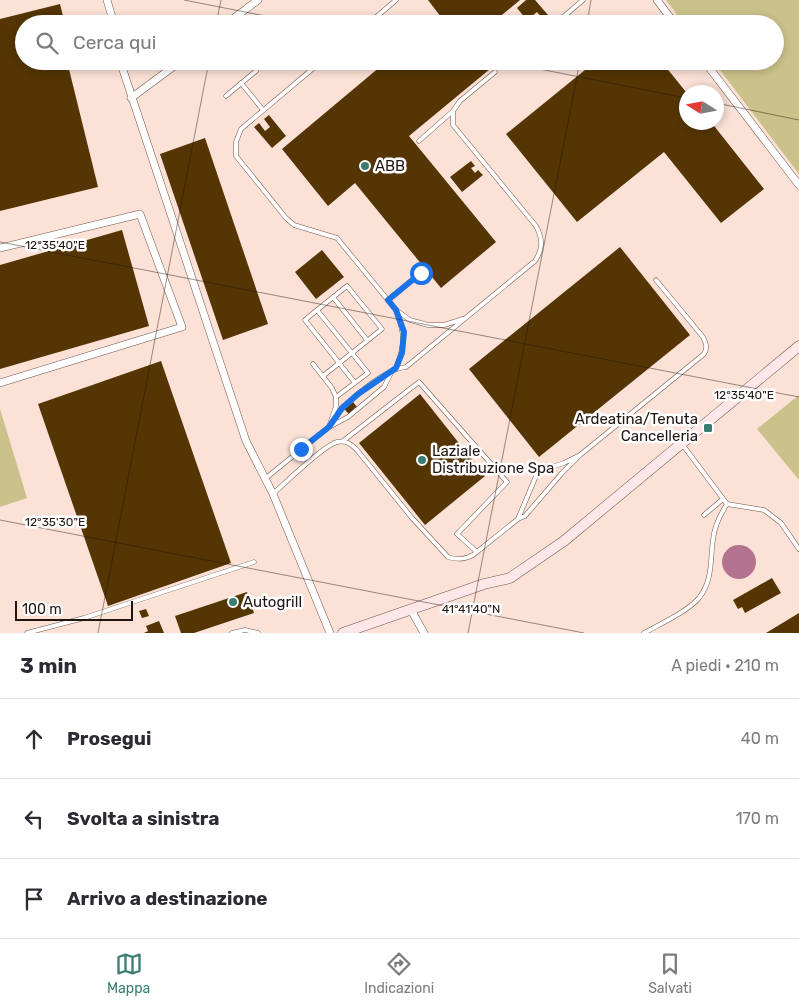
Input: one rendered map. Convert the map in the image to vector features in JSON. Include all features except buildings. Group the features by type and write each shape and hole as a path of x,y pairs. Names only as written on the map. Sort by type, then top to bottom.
{"main road":[{"path":"343,633 484,584 510,578 564,540 799,346"}],"street":[{"path":"108,0 112,15"},
{"path":"238,15 258,0"},
{"path":"657,0 668,15"},
{"path":"123,70 246,441 266,478 330,633"},
{"path":"132,98 168,70"},
{"path":"711,70 799,185"},
{"path":"0,248 140,214 182,327 0,382"},
{"path":"411,610 424,633"}],"lane":[{"path":"378,15 396,0"},
{"path":"566,15 584,0"},
{"path":"226,96 256,70"},
{"path":"311,70 241,129 236,142 236,156 286,218 294,225 337,238 396,310 410,320 428,325 444,325 465,318"},
{"path":"419,142 445,120 460,101 495,72"},
{"path":"241,83 263,110"},
{"path":"452,111 453,125"},
{"path":"396,368 406,367 535,261 540,254 542,245 541,236 536,226 453,125 445,120"},
{"path":"388,300 421,273"},
{"path":"343,441 350,443 357,450 412,518 448,557 456,560 466,559 518,519 525,516 562,473 580,456 707,350 703,337 656,280"},
{"path":"323,376 339,363 352,353 367,340 382,329 347,286 306,320 339,363 355,383"},
{"path":"333,297 367,340"},
{"path":"317,310 368,373 336,397"},
{"path":"266,478 329,427 348,417 384,387 396,368 402,353 404,332 396,310"},
{"path":"313,364 332,388 336,397 336,406 329,427"},
{"path":"329,427 342,408 358,394 384,375 392,372"},
{"path":"273,494 330,444 343,441 419,382 507,482 457,534 477,552"},
{"path":"682,444 727,504 764,510 782,522 799,549"},
{"path":"518,519 536,476 543,470 580,456"},
{"path":"704,516 723,499"},
{"path":"644,633 698,600 710,576 713,538 718,519 727,504"},
{"path":"27,633 84,618 254,562"},
{"path":"232,633 244,630 258,633"}],"shaded area":[{"path":"666,0 799,0 799,174 720,70 784,70 784,15 677,15"},
{"path":"799,395 799,480 757,429"},
{"path":"0,409 27,498 0,507"},
{"path":"739,545 746,546 751,550 755,555 755,569 751,574 746,578 739,579 732,578 727,574 723,569 722,562 723,555 727,550 732,546"}],"place":[{"name":"ABB","path":"365,166"},
{"name":"Ardeatina/Tenuta Cancelleria","path":"708,428"},
{"name":"Laziale Distribuzione Spa","path":"422,460"},
{"name":"Autogrill","path":"233,602"}],"route":[{"path":"301,449 329,427 342,408 358,394 396,368 402,353 404,332 396,310 388,300 421,273"}]}
